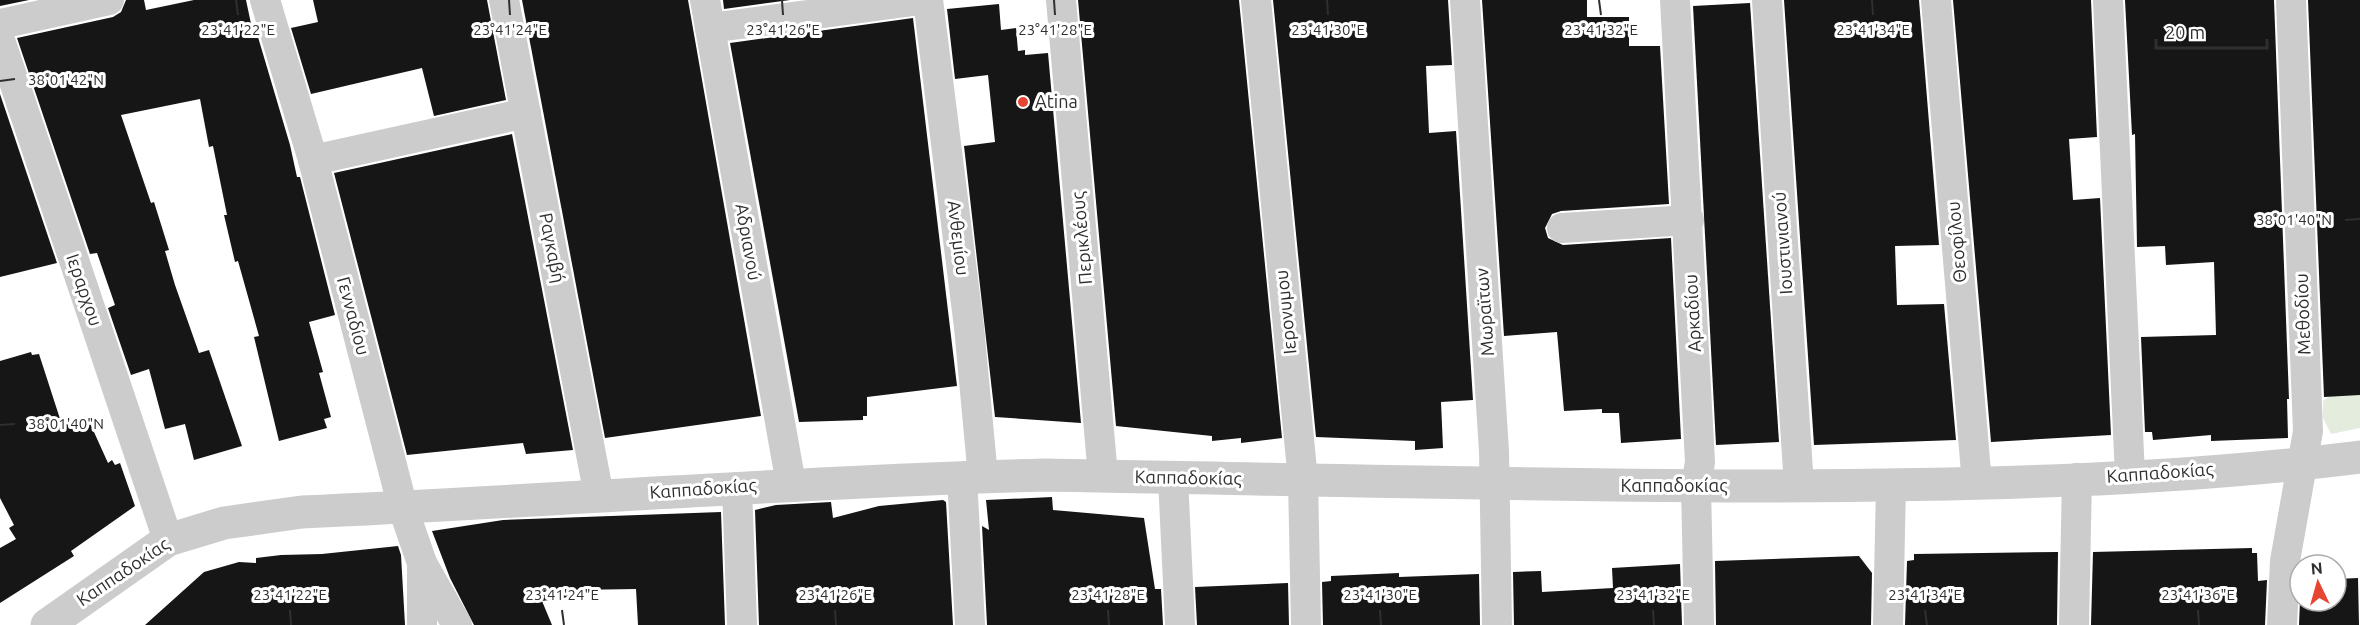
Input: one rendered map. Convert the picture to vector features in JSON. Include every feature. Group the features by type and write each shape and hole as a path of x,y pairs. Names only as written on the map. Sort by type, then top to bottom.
{"street":[{"path":"0,24 110,0"},
{"name":"Γενναδίου","path":"265,0 312,160 403,508 422,563 457,625"},
{"name":"Ραγκαβή","path":"504,0 599,496"},
{"path":"708,14 921,0"},
{"name":"Ανθεμίου","path":"928,0 969,327 973,477 970,625"},
{"name":"Περικλέους","path":"1060,0 1103,476"},
{"name":"Ιερονυμου","path":"1256,0 1303,480 1306,625"},
{"name":"Μωραϊτων","path":"1465,0 1494,452 1497,625"},
{"name":"Αρκαδίου","path":"1675,0 1689,220 1700,462 1696,486 1699,625"},
{"name":"Ιουστινιανού","path":"1767,0 1799,486"},
{"name":"Θεοφίλου","path":"1936,0 1977,484"},
{"path":"2108,0 2130,475"},
{"name":"Μεθοδίου","path":"2282,625 2285,561 2308,431 2291,0"},
{"name":"Αδριανού","path":"708,14 791,484"},
{"name":"Ιεραρχου","path":"0,40 168,540"},
{"path":"312,160 526,112"},
{"path":"1562,228 1689,220"},
{"name":"Καππαδοκίας","path":"47,625 168,540 263,516 791,484 973,477 1103,476 1493,485 1892,486 1977,484 2130,475 2302,464 2360,457"},
{"path":"1173,478 1180,625"},
{"path":"2074,625 2077,478"},
{"path":"1888,625 1892,486"},
{"path":"737,487 742,625"},
{"path":"422,563 422,625"}],"green space":[{"path":"2360,395 2360,428 2331,434 2323,418 2323,401 2330,396"}],"building":[{"path":"0,0 29,0 0,6"},
{"path":"126,0 144,0 146,10 194,0 246,0 254,38 258,37 290,145 297,177 300,177 335,315 309,322 323,372 319,373 331,417 324,419 327,428 279,441 254,337 259,336 238,261 235,262 224,215 227,215 213,146 209,147 200,99 121,115 151,203 154,202 169,250 165,251 175,285 199,353 209,350 242,446 194,460 185,424 165,429 149,369 131,375 108,308 115,305 97,253 90,254 17,38 113,17 121,12"},
{"path":"313,0 487,0 506,100 434,116 422,68 311,94 291,28 318,22"},
{"path":"522,0 688,0 761,416 605,438"},
{"path":"723,0 790,0 724,9"},
{"path":"1078,0 1239,0 1282,438 1241,443 1241,438 1212,441 1212,436 1116,426"},
{"path":"1273,0 1448,0 1452,65 1426,66 1429,133 1456,131 1473,400 1441,402 1443,448 1415,450 1415,441 1316,437"},
{"path":"1482,0 1587,0 1587,17 1629,17 1629,46 1660,46 1669,204 1561,211 1552,214 1545,228 1548,238 1563,245 1671,238 1681,439 1621,443 1619,413 1602,413 1602,409 1564,411 1557,332 1504,336"},
{"path":"1784,0 1919,0 1939,245 1895,246 1897,305 1944,304 1956,440 1814,445"},
{"path":"1953,0 2091,0 2097,137 2069,139 2073,200 2100,198 2111,435 1991,442"},
{"path":"2125,0 2274,0 2289,399 2287,399 2288,438 2211,441 2211,435 2153,440 2152,432 2145,432 2141,337 2216,335 2214,262 2166,265 2165,246 2137,247 2135,134 2132,135"},
{"path":"2308,0 2360,0 2360,395 2324,397"},
{"path":"1750,3 1779,442 1716,445 1693,6"},
{"path":"999,4 1001,30 1016,28 1018,51 1025,50 1025,55 1048,53 1081,423 995,417 964,146 995,142 988,75 955,79 947,9"},
{"path":"913,18 957,386 867,397 867,416 863,416 863,420 799,422 730,43"},
{"path":"0,94 57,263 0,277"},
{"path":"512,134 573,450 526,454 523,443 407,455 334,173"},
{"path":"31,352 32,355 39,354 62,425 77,418 80,425 89,421 108,463 112,460 115,465 120,463 135,506 71,551 74,556 0,603 0,548 16,539 9,528 14,525 0,498 0,361"},
{"path":"1052,497 1053,510 1144,518 1155,589 1161,589 1163,625 987,625 982,526 989,530 986,500"},
{"path":"943,500 946,502 953,625 759,625 755,510 776,505 831,502 833,518 879,506"},
{"path":"721,512 725,625 638,625 636,589 574,590 575,596 542,601 552,625 474,625 450,578 432,531 503,520"},
{"path":"398,546 401,555 405,625 145,625 204,572 239,562 256,563 256,558"},
{"path":"2252,548 2252,553 2257,553 2258,581 2267,580 2265,625 2091,625 2093,552"},
{"path":"2058,552 2057,625 1905,625 1907,561 1914,560 1914,554"},
{"path":"1859,556 1872,573 1871,625 1716,625 1715,561"},
{"path":"1680,564 1682,625 1514,625 1513,572 1541,571 1542,592 1613,588 1612,568"},
{"path":"1399,573 1399,577 1479,574 1480,625 1323,625 1322,582 1331,581 1331,576"},
{"path":"2348,578 2358,578 2359,625 2299,625 2300,613 2348,613"},
{"path":"1288,583 1289,625 1197,625 1195,587"}],"place":[{"name":"Atina","path":"1023,102"}]}
